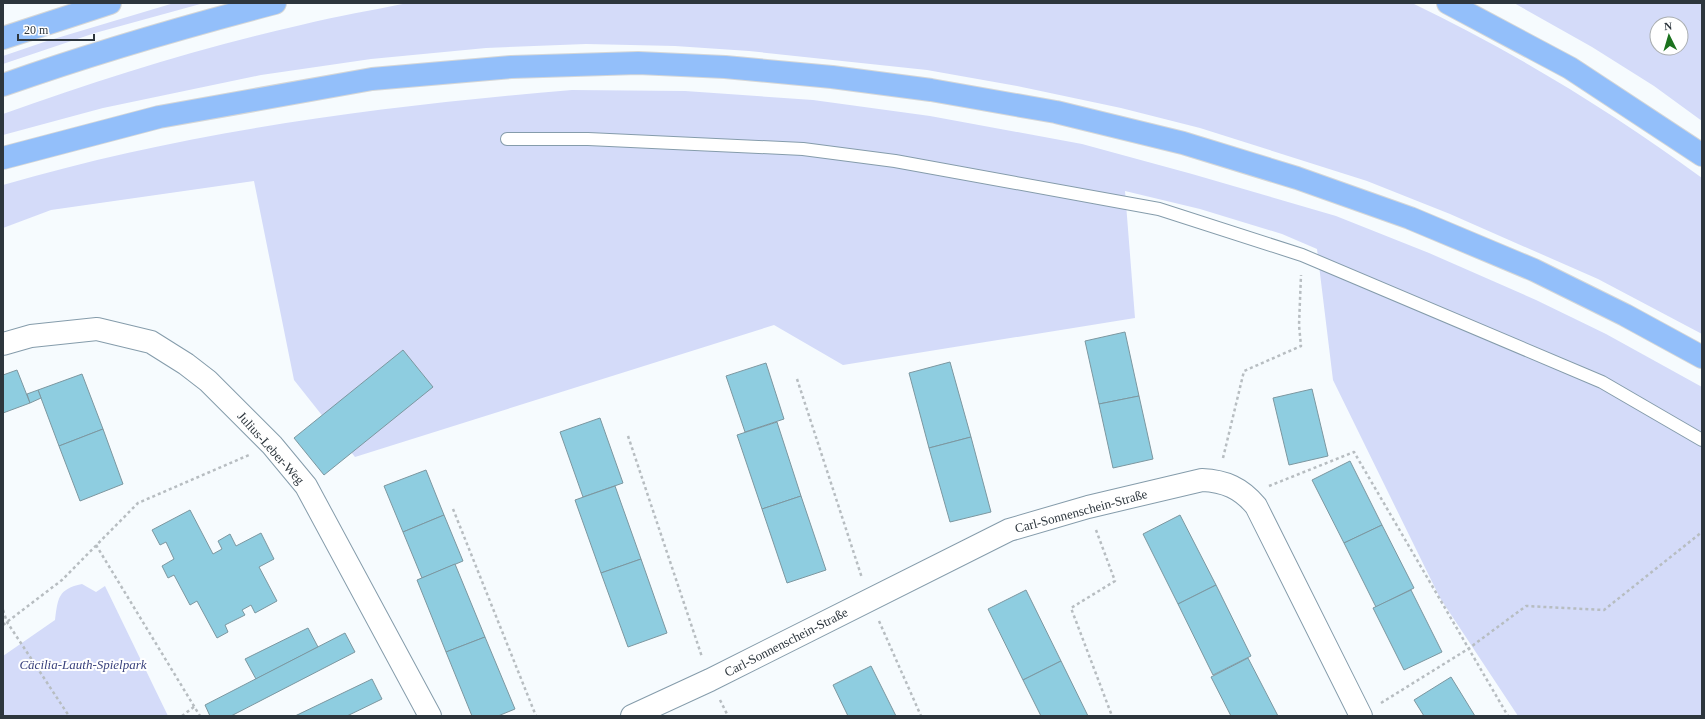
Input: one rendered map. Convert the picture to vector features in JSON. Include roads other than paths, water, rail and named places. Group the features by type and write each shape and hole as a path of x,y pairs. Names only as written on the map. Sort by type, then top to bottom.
{"highway":[{"path":"3,38 110,3"},
{"path":"3,85 173,30 275,3"},
{"path":"1448,3 1570,68 1702,155"},
{"path":"3,158 159,117 372,79 510,67 638,63 725,67 832,77 930,90 1056,112 1184,143 1297,178 1410,218 1534,270 1625,315 1702,357"}],"street":[{"name":"Julius-Leber-Weg","path":"3,344 31,336 97,329 151,342 186,364 208,382 272,445 306,486 430,716"},
{"name":"Carl-Sonnenschein-Straße","path":"632,716 710,680 1009,530 1038,520 1088,507 1202,480 1218,480 1234,486 1247,495 1256,506 1361,716"}],"lane":[{"path":"507,139 588,139 803,148 895,161 1159,209 1302,254 1602,382 1702,440"}],"park label":[{"name":"Cäcilia-Lauth-Spielpark","path":"83,664"}]}
